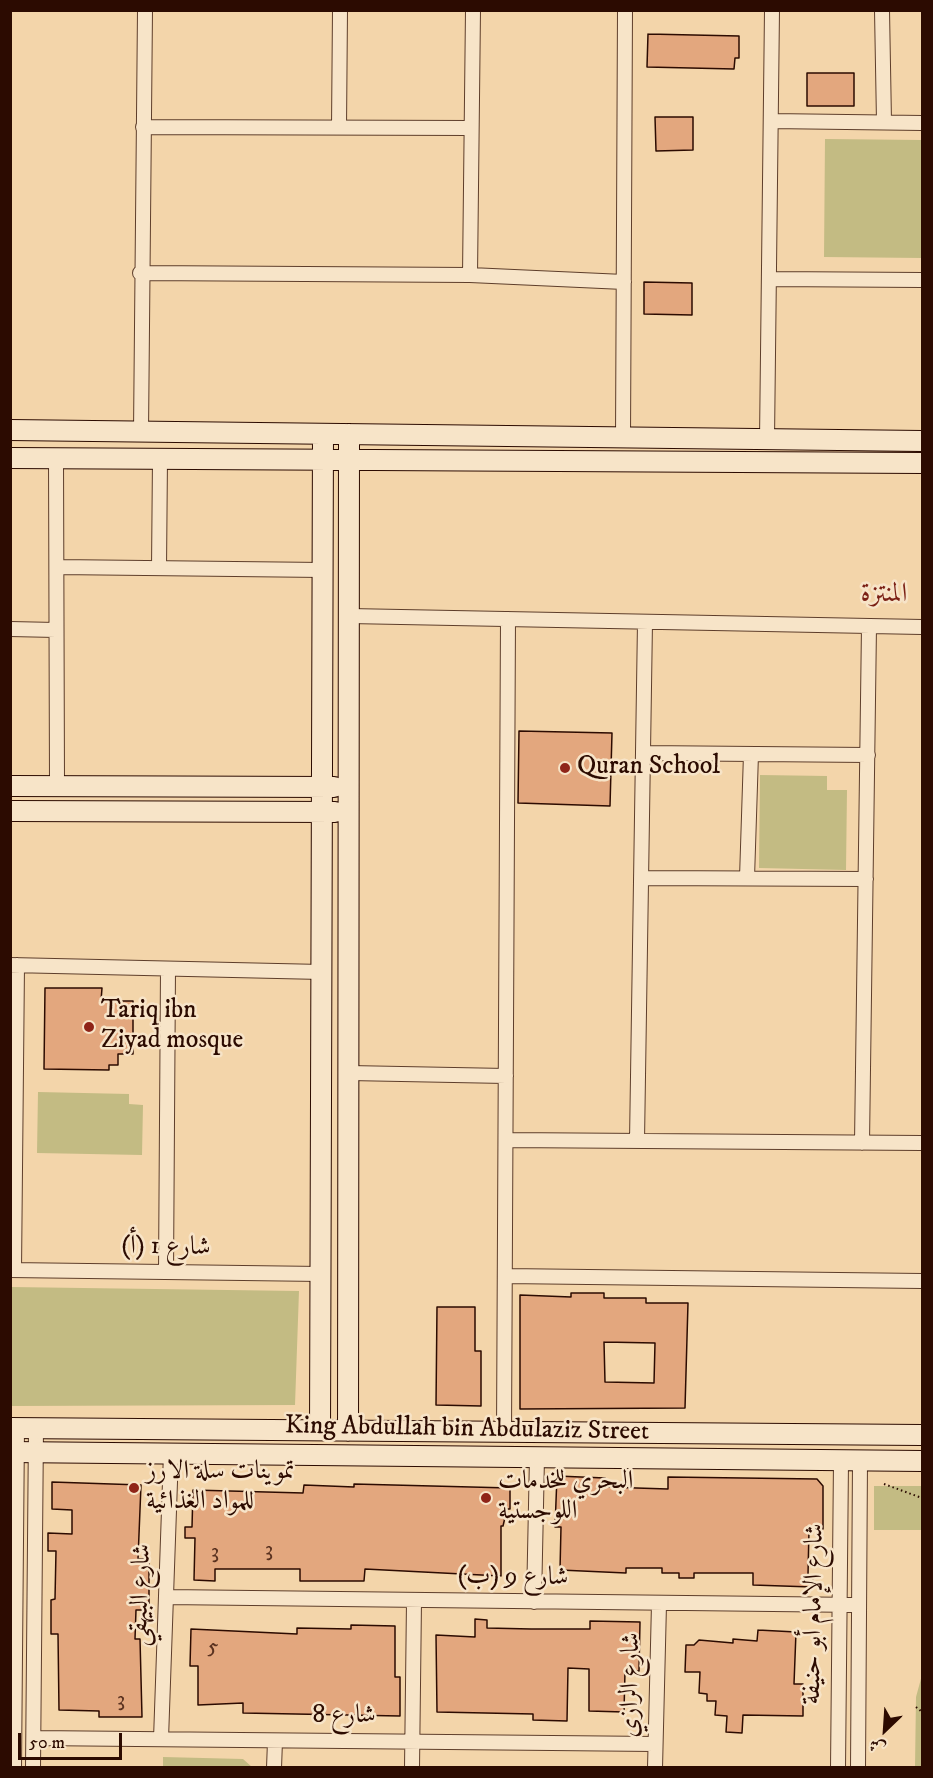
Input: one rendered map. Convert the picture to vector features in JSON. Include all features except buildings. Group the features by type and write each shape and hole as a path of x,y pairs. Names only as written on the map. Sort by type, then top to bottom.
{"main road":[{"path":"10,430 922,441"},
{"path":"320,1430 323,434"},
{"path":"348,1431 349,434"},
{"path":"10,458 922,463"},
{"path":"10,786 57,784 349,787"},
{"path":"10,811 349,812"},
{"name":"King Abdullah bin Abdulaziz Street","path":"21,1428 922,1435"},
{"name":"King Abdullah bin Abdulaziz Street","path":"21,1452 922,1461"}],"street":[{"path":"141,432 140,273 145,10"},
{"path":"339,128 340,10"},
{"path":"470,275 473,10"},
{"path":"623,437 625,10"},
{"path":"766,439 772,10"},
{"path":"882,10 884,122"},
{"path":"771,121 922,123"},
{"path":"143,127 471,128"},
{"path":"140,273 470,275 624,282"},
{"path":"769,279 922,280"},
{"path":"56,458 57,784"},
{"path":"159,568 160,458"},
{"path":"57,567 323,570"},
{"path":"349,616 922,627"},
{"path":"504,1432 508,619"},
{"path":"637,1141 645,622"},
{"path":"862,1143 869,626"},
{"path":"10,629 56,630"},
{"path":"643,753 868,755"},
{"path":"747,878 751,754"},
{"path":"641,878 866,879"},
{"path":"12,1270 14,965 322,972"},
{"path":"166,1272 168,969"},
{"path":"349,1073 506,1076"},
{"path":"506,1140 922,1143"},
{"name":"شارع 1 (أ)","path":"12,1270 321,1274"},
{"path":"505,1276 922,1281"},
{"path":"21,1428 34,1738 33,1767"},
{"path":"14,1767 13,1617 21,1452"},
{"name":"شارع البيهقي","path":"161,1739 171,1453"},
{"path":"534,1602 537,1457"},
{"name":"شارع الإمام أبو حنيفة","path":"850,1461 859,1605 858,1767"},
{"name":"شارع الإمام أبو حنيفة","path":"838,1767 839,1606 850,1461"},
{"name":"شارع 9 (ب)","path":"166,1597 859,1605"},
{"path":"412,1767 414,1601"},
{"name":"شارع الرازي","path":"655,1767 658,1604"},
{"name":"شارع 8","path":"34,1738 655,1744"},
{"path":"274,1741 274,1767"}],"path":[{"path":"884,1484 922,1498"},
{"path":"916,1707 922,1712"}],"shaded area":[{"path":"825,139 922,140 922,258 824,257"},
{"path":"760,775 827,776 827,790 847,790 846,870 759,868"},
{"path":"38,1092 129,1094 129,1104 143,1105 142,1155 37,1153"},
{"path":"11,1287 299,1291 295,1405 11,1406"},
{"path":"874,1486 922,1486 922,1530 874,1530"},
{"path":"922,1675 922,1767 915,1767 916,1697"},
{"path":"163,1757 243,1759 252,1767 163,1767"}],"place":[{"name":"Quran School","path":"565,768"},
{"name":"Tariq ibn Ziyad mosque","path":"89,1027"},
{"name":"تموينات سلة الارز للمواد الغذائية","path":"134,1488"},
{"name":"البحري للخدمات اللوجستية","path":"486,1498"}],"district":[{"name":"المنتزة","path":"884,595"}]}
